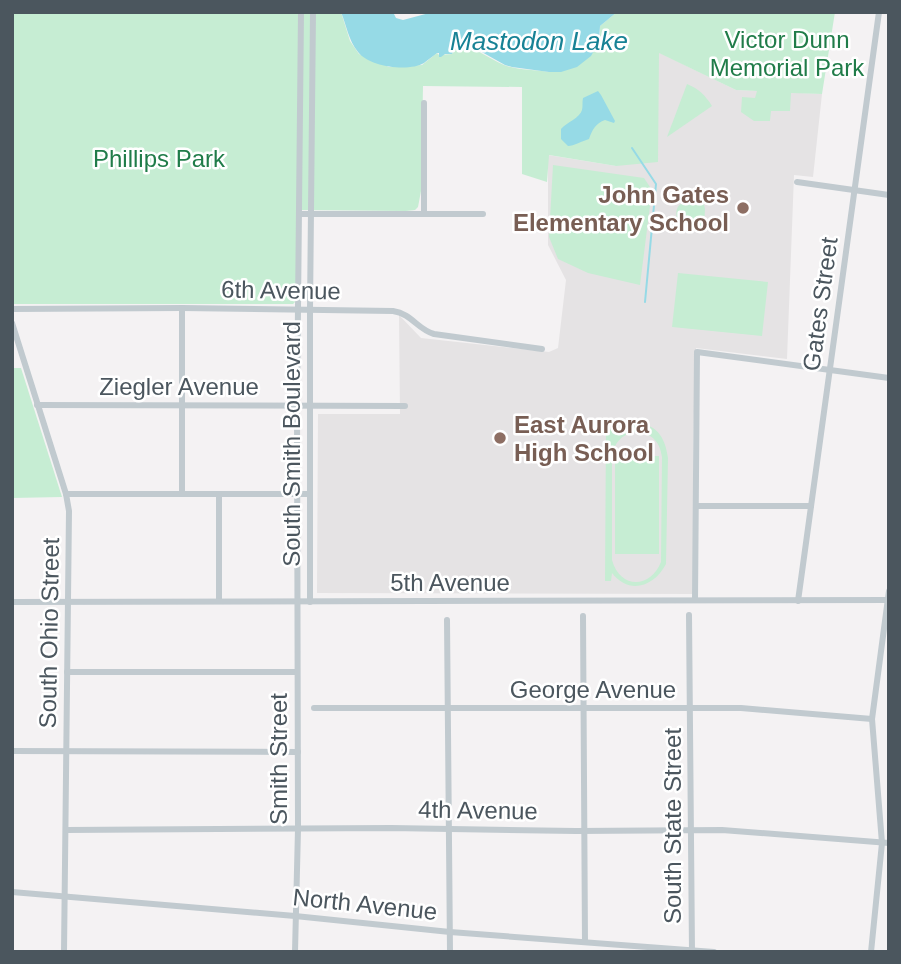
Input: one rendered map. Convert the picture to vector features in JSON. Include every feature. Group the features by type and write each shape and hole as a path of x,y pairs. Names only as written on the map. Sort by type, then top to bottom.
{"street":[{"name":"South Smith Boulevard","path":"297,601 301,12"},
{"name":"South Smith Boulevard","path":"310,601 313,12"},
{"name":"Gates Street","path":"798,601 879,12"},
{"path":"301,76 313,76"},
{"path":"424,103 424,214"},
{"path":"796,182 889,195"},
{"path":"299,214 483,214"},
{"path":"182,494 183,308"},
{"name":"6th Avenue","path":"12,309 310,309 403,313 420,328 434,334 542,349"},
{"name":"South Ohio Street","path":"12,323 69,511 64,952"},
{"path":"695,600 697,352 889,378"},
{"name":"Ziegler Avenue","path":"37,405 405,406"},
{"path":"66,494 310,494"},
{"path":"219,494 219,601"},
{"path":"696,506 811,506"},
{"path":"871,952 886,843 872,719 889,591"},
{"name":"5th Avenue","path":"12,602 888,600"},
{"name":"Smith Street","path":"295,952 298,829 297,601"},
{"name":"South State Street","path":"688,615 692,951"},
{"path":"583,616 585,942"},
{"path":"447,620 450,952"},
{"path":"67,672 297,672"},
{"name":"George Avenue","path":"314,708 741,708 872,719"},
{"path":"12,751 298,752"},
{"name":"4th Avenue","path":"66,830 737,831 886,843"},
{"name":"North Avenue","path":"12,892 450,932 714,952"}],"shaded area":[{"path":"658,52 736,90 822,94 813,177 794,175 787,359 696,348 693,594 317,593 318,414 400,414 399,315 421,338 549,352 558,348 566,280 548,245 548,155 616,166"}],"green space":[{"name":"Phillips Park","path":"12,12 341,12 350,41 359,54 389,67 422,65 437,53 452,54 457,46 476,51 509,67 549,72 600,35 600,26 617,12 835,12 822,94 791,93 790,111 771,111 770,121 754,121 741,112 742,97 755,98 757,91 736,90 659,53 658,162 616,166 549,155 547,182 522,174 522,87 423,86 421,191 418,207 406,211 298,210 296,301 293,304 12,304"},
{"path":"687,84 701,93 712,106 667,137"},
{"path":"553,165 644,178 652,190 640,285 588,273 558,259 549,237"},
{"path":"703,200 704,228 684,229 679,223 677,209 684,202"},
{"path":"678,273 768,282 762,336 672,327"},
{"path":"12,368 21,368 62,497 12,498"},
{"path":"633,423 653,428 662,437 668,458 666,564 648,583 633,586 619,580 612,573 611,581 605,581 606,429 612,429 613,434","holes":["639,432 653,438 661,451 661,562 650,577 635,582 621,576 612,560 612,455 622,438"]},
{"path":"615,456 659,456 659,554 615,554"}],"water":[{"name":"Mastodon Lake","path":"341,12 393,12 396,18 403,20 433,12 617,12 600,26 599,42 591,56 577,67 561,72 549,72 512,67 480,51 457,46 452,54 439,57 437,53 417,66 390,67 371,61 358,52"},
{"path":"598,91 614,123 602,121 595,127 589,139 568,146 561,139 561,129 581,113 583,98"}],"waterway":[{"path":"632,148 656,184 645,302"}],"place":[{"name":"John Gates Elementary School","path":"743,208"},
{"name":"East Aurora High School","path":"500,438"}],"park label":[{"name":"Victor Dunn Memorial Park","path":"787,53"}]}
